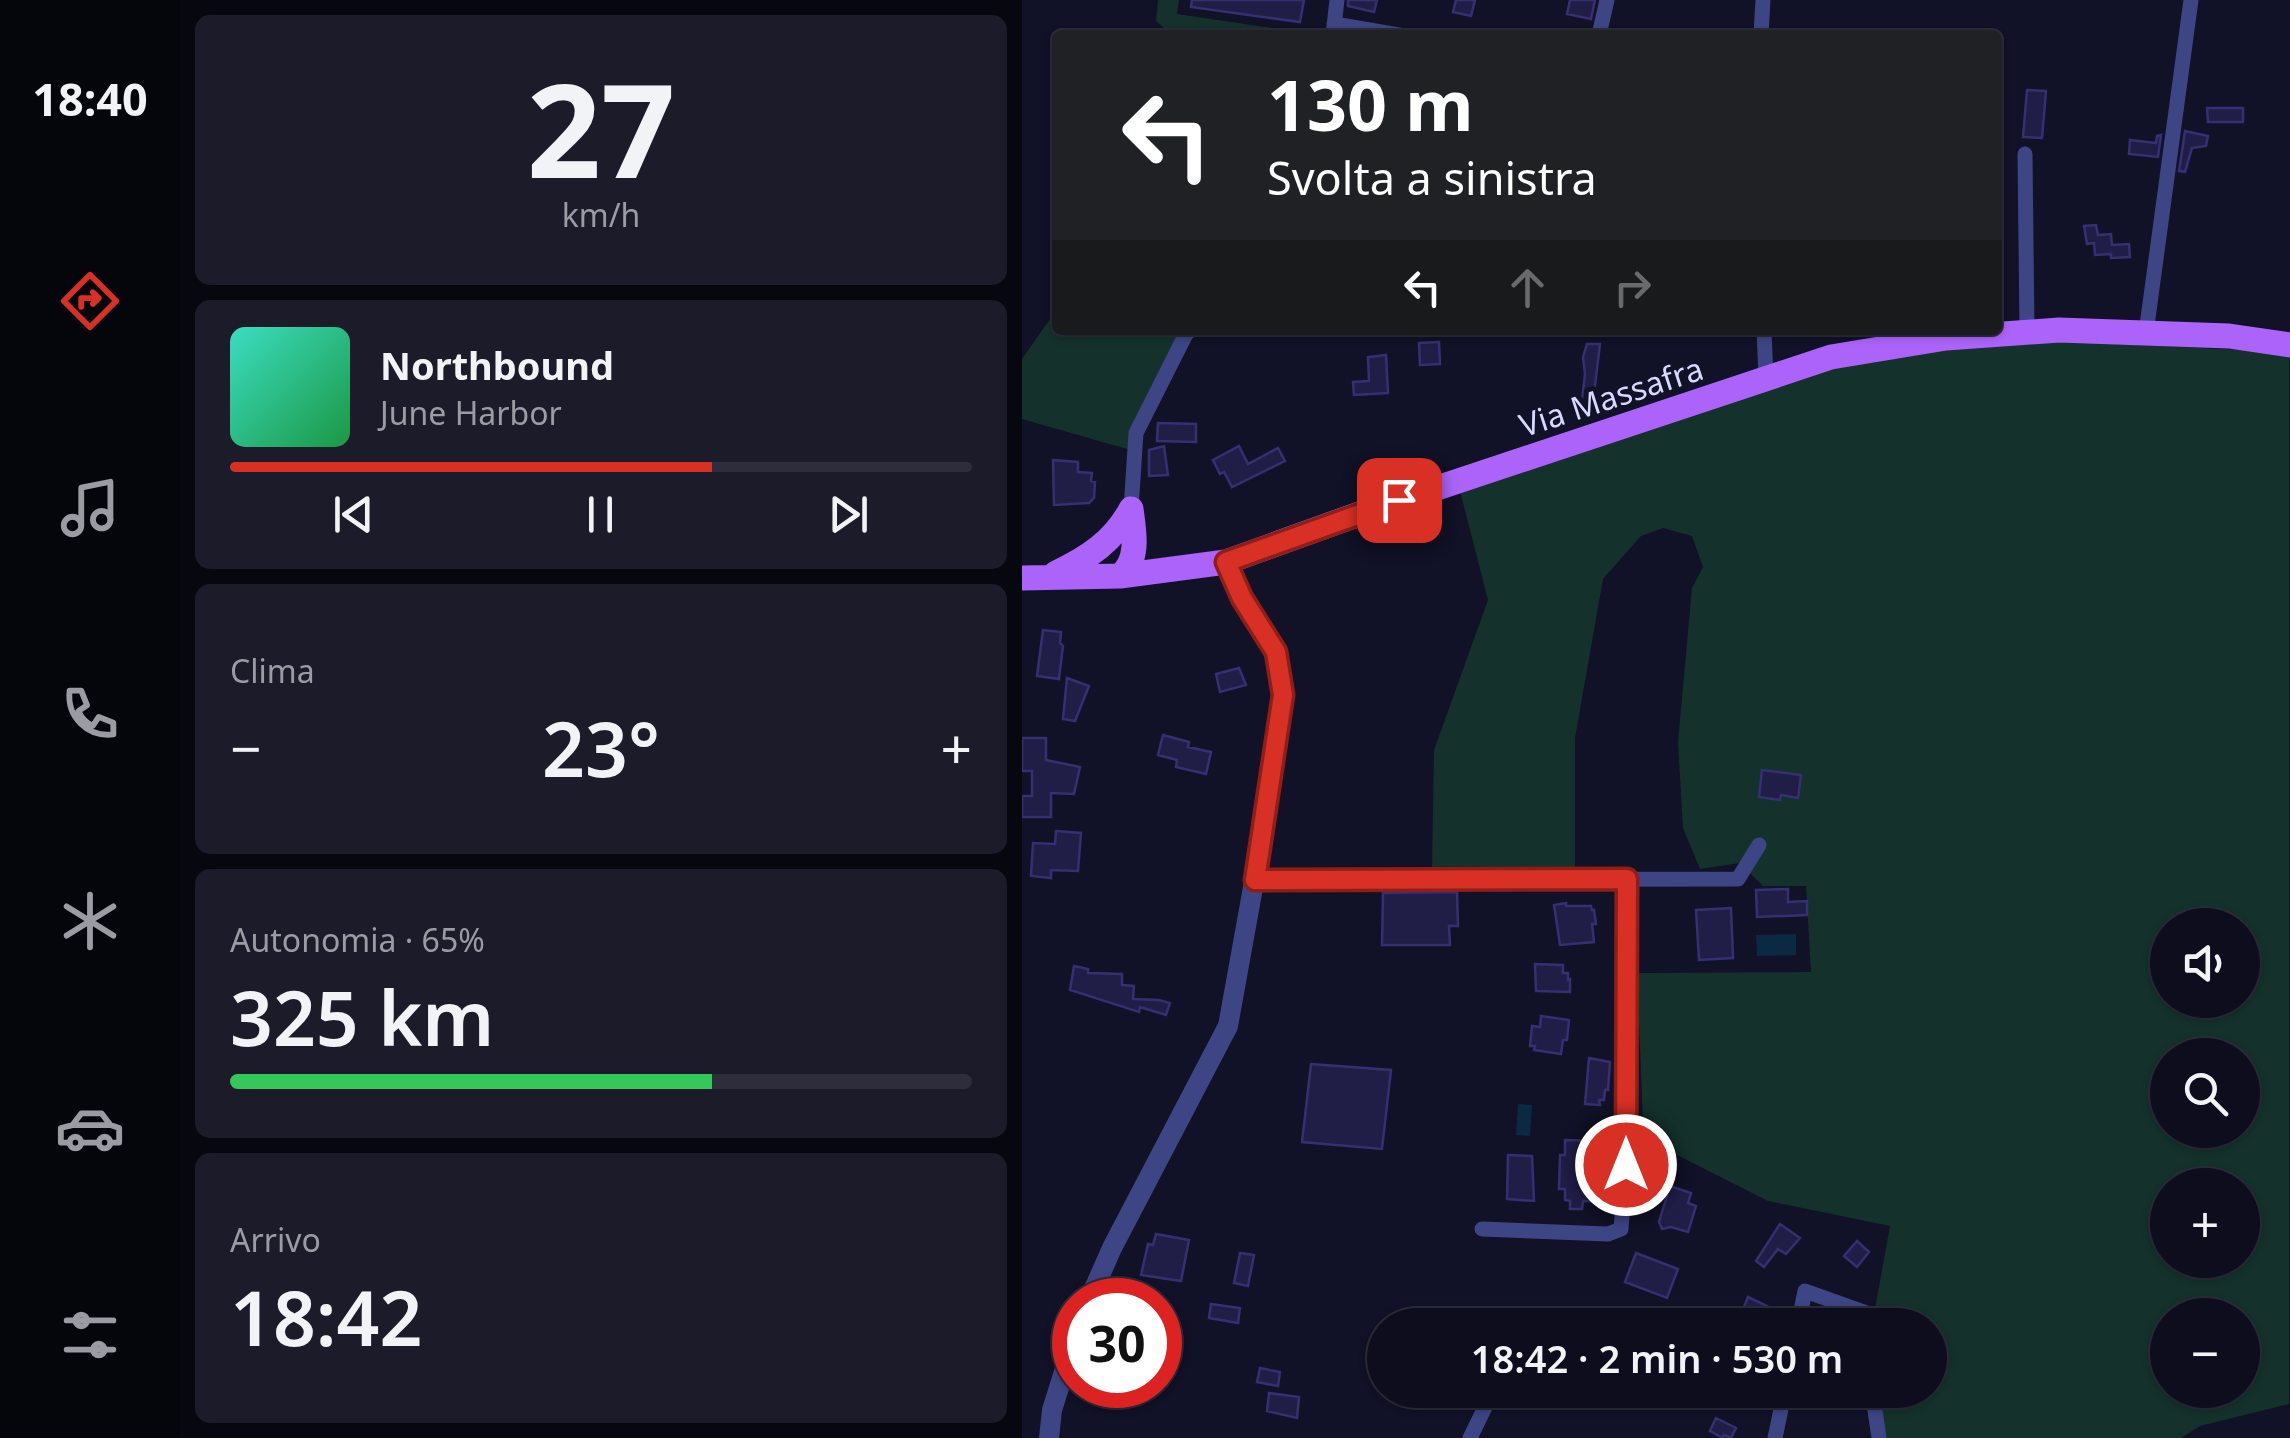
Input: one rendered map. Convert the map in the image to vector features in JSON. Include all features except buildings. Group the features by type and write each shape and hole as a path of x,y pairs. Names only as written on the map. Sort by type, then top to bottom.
{"main road":[{"name":"Via Massafra","path":"2002,334 2059,330 2229,336 2290,345"},
{"name":"Via Massafra","path":"1035,578 1120,576 1226,562 1362,512 1831,357 1987,335"},
{"path":"1126,521 1161,559 1178,569"},
{"path":"1120,576 1109,563 1109,550 1126,521"},
{"path":"1035,578 1094,552 1126,521"}],"street":[{"path":"1334,29 1337,0"},
{"path":"1600,30 1607,0"},
{"path":"1761,30 1764,0"},
{"path":"2146,333 2191,0"},
{"path":"2025,154 2028,332"},
{"path":"1126,521 1136,433 1185,335"},
{"path":"1764,335 1766,378"},
{"path":"1099,1278 1228,1026 1255,880 1283,695 1276,652 1242,598 1226,562"},
{"path":"1255,880 1738,879 1759,846"},
{"path":"1482,1229 1608,1234 1621,1229 1626,1165 1627,879"},
{"path":"1802,1308 1805,1291 1853,1308"},
{"path":"1049,1438 1053,1408"},
{"path":"1470,1438 1485,1408"},
{"path":"1775,1438 1781,1408"},
{"path":"1875,1408 1879,1438"}],"green space":[{"path":"1158,0 1179,0 1177,14 1286,30 1166,30 1156,21"},
{"path":"1052,316 1052,335 1191,335 1173,354 1127,449 1022,419 1022,359"},
{"path":"2049,341 2289,352 2289,1404 2200,1426 2181,1438 1877,1438 1873,1408 1947,1408 1947,1308 1875,1308 1890,1226 1768,1201 1675,1154 1644,1148 1637,973 1811,972 1806,886 1763,886 1740,863 1700,869 1683,828 1678,742 1692,588 1703,567 1692,536 1663,528 1641,536 1603,579 1575,738 1575,871 1432,871 1434,750 1488,600 1460,491 1775,383 1899,352"}],"water":[{"path":"1796,934 1796,955 1757,956 1756,935"},
{"path":"1518,1104 1532,1105 1530,1136 1516,1135"}],"route":[{"path":"1399,500 1226,562 1242,598 1276,652 1283,695 1255,880 1627,879 1626,1165"}]}
